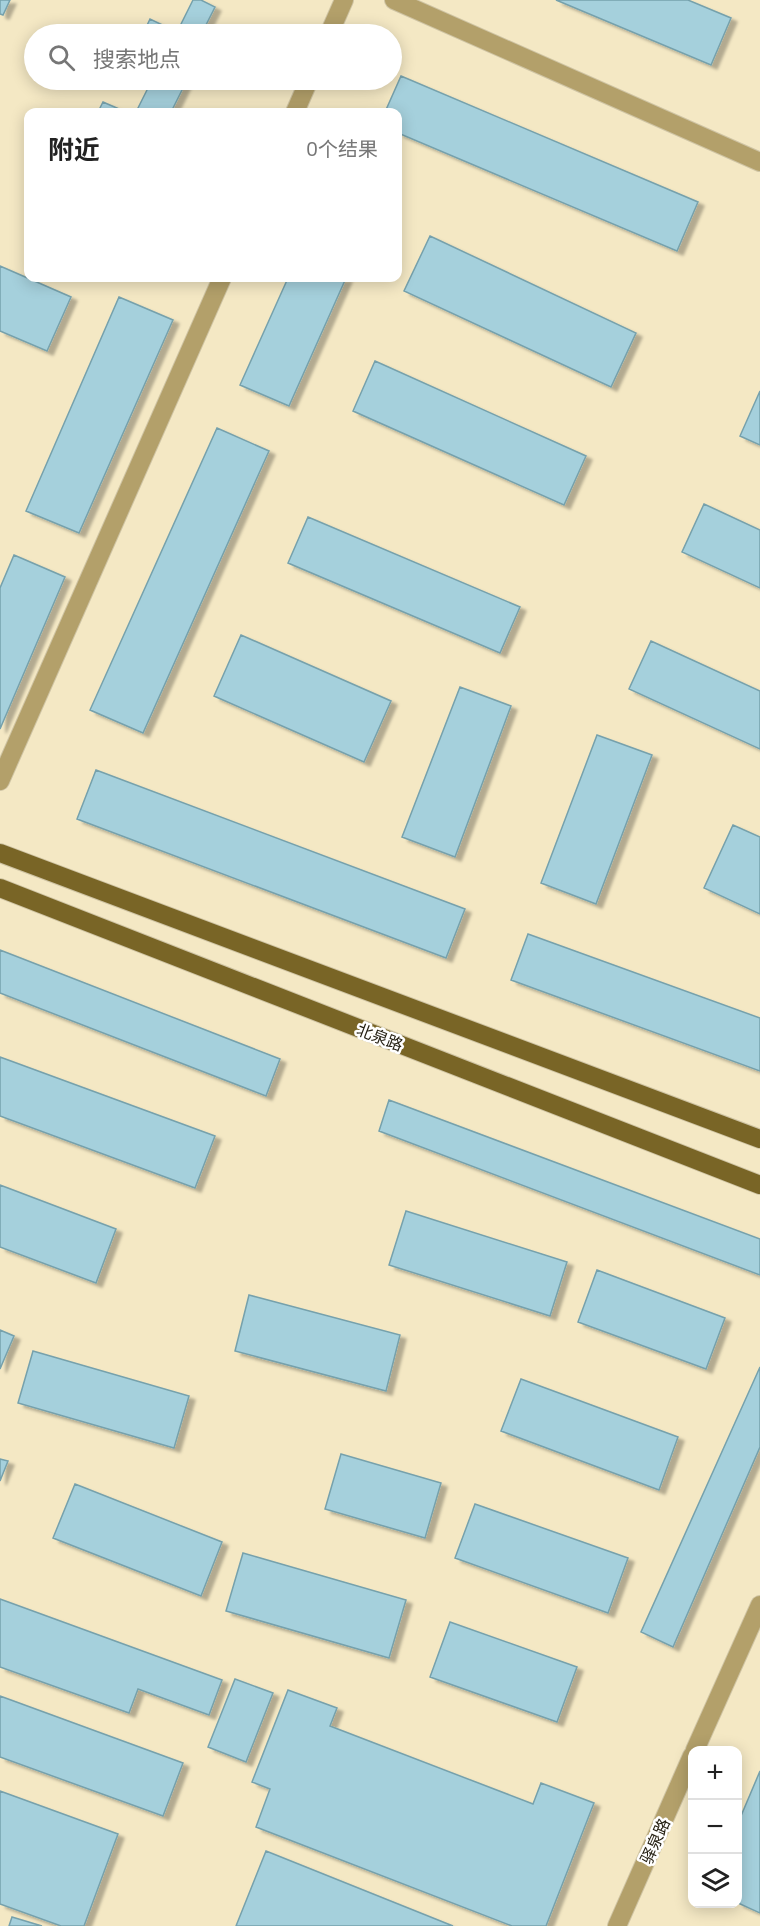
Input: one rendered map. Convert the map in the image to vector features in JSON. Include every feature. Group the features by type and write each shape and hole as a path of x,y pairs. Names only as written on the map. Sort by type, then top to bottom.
{"main road":[{"path":"0,853 760,1139"},
{"name":"北泉路","path":"0,888 760,1185"}],"street":[{"path":"333,24 344,0"},
{"path":"394,0 760,162"},
{"path":"297,108 305,90"},
{"path":"0,781 220,282"},
{"path":"697,1746 760,1605"},
{"name":"驿泉路","path":"617,1926 688,1767"}],"building":[{"path":"0,0 10,0 3,15 0,14"},
{"path":"193,0 201,0 215,7 206,24 181,24"},
{"path":"556,0 688,0 731,18 711,65"},
{"path":"150,19 160,24 148,24"},
{"path":"402,76 698,202 677,251 402,135 402,108 387,108 395,90 402,90"},
{"path":"147,90 182,90 173,108 138,108"},
{"path":"103,102 117,108 100,108"},
{"path":"430,236 636,333 611,387 404,291"},
{"path":"0,266 24,276 24,282 37,282 71,297 47,351 0,331"},
{"path":"286,282 344,282 289,406 240,385"},
{"path":"119,297 173,320 79,533 26,511"},
{"path":"375,361 586,456 564,505 353,411"},
{"path":"760,391 760,445 740,436"},
{"path":"217,428 269,451 143,733 90,710"},
{"path":"704,504 760,530 760,588 682,552"},
{"path":"308,517 520,607 500,653 288,563"},
{"path":"14,555 65,577 0,729 0,588"},
{"path":"241,635 391,701 364,762 214,696"},
{"path":"651,641 760,691 760,749 629,689"},
{"path":"460,687 511,706 455,857 402,837"},
{"path":"597,735 652,755 596,904 541,883"},
{"path":"96,770 465,909 446,958 77,819"},
{"path":"733,825 760,837 760,914 704,888"},
{"path":"528,934 760,1018 760,1071 511,980"},
{"path":"0,950 280,1059 266,1096 0,993"},
{"path":"0,1057 215,1136 195,1188 0,1116"},
{"path":"389,1100 760,1239 760,1275 379,1131"},
{"path":"0,1185 116,1229 96,1283 0,1247"},
{"path":"406,1211 567,1262 550,1316 389,1265"},
{"path":"597,1270 725,1318 706,1369 578,1322"},
{"path":"249,1295 400,1335 386,1391 235,1351"},
{"path":"0,1330 14,1336 0,1369"},
{"path":"33,1351 189,1396 174,1448 18,1403"},
{"path":"760,1367 760,1447 673,1647 641,1632"},
{"path":"521,1379 678,1437 659,1490 501,1431"},
{"path":"341,1454 441,1483 425,1538 325,1509"},
{"path":"0,1459 8,1461 0,1481"},
{"path":"75,1484 222,1542 201,1596 53,1538"},
{"path":"475,1504 628,1558 608,1613 455,1558"},
{"path":"243,1553 406,1600 389,1658 226,1611"},
{"path":"0,1599 222,1680 209,1715 138,1689 129,1713 0,1667"},
{"path":"450,1622 577,1667 557,1722 430,1677"},
{"path":"235,1679 273,1693 246,1762 208,1747"},
{"path":"288,1690 337,1708 330,1726 533,1804 541,1783 594,1803 546,1926 512,1926 256,1827 270,1789 252,1782"},
{"path":"0,1696 183,1763 163,1816 0,1757"},
{"path":"760,1771 760,1913 742,1905 742,1814"},
{"path":"0,1791 118,1834 84,1926 61,1926 0,1904"},
{"path":"266,1851 453,1926 236,1926"},
{"path":"12,1917 42,1926 9,1926"}]}
